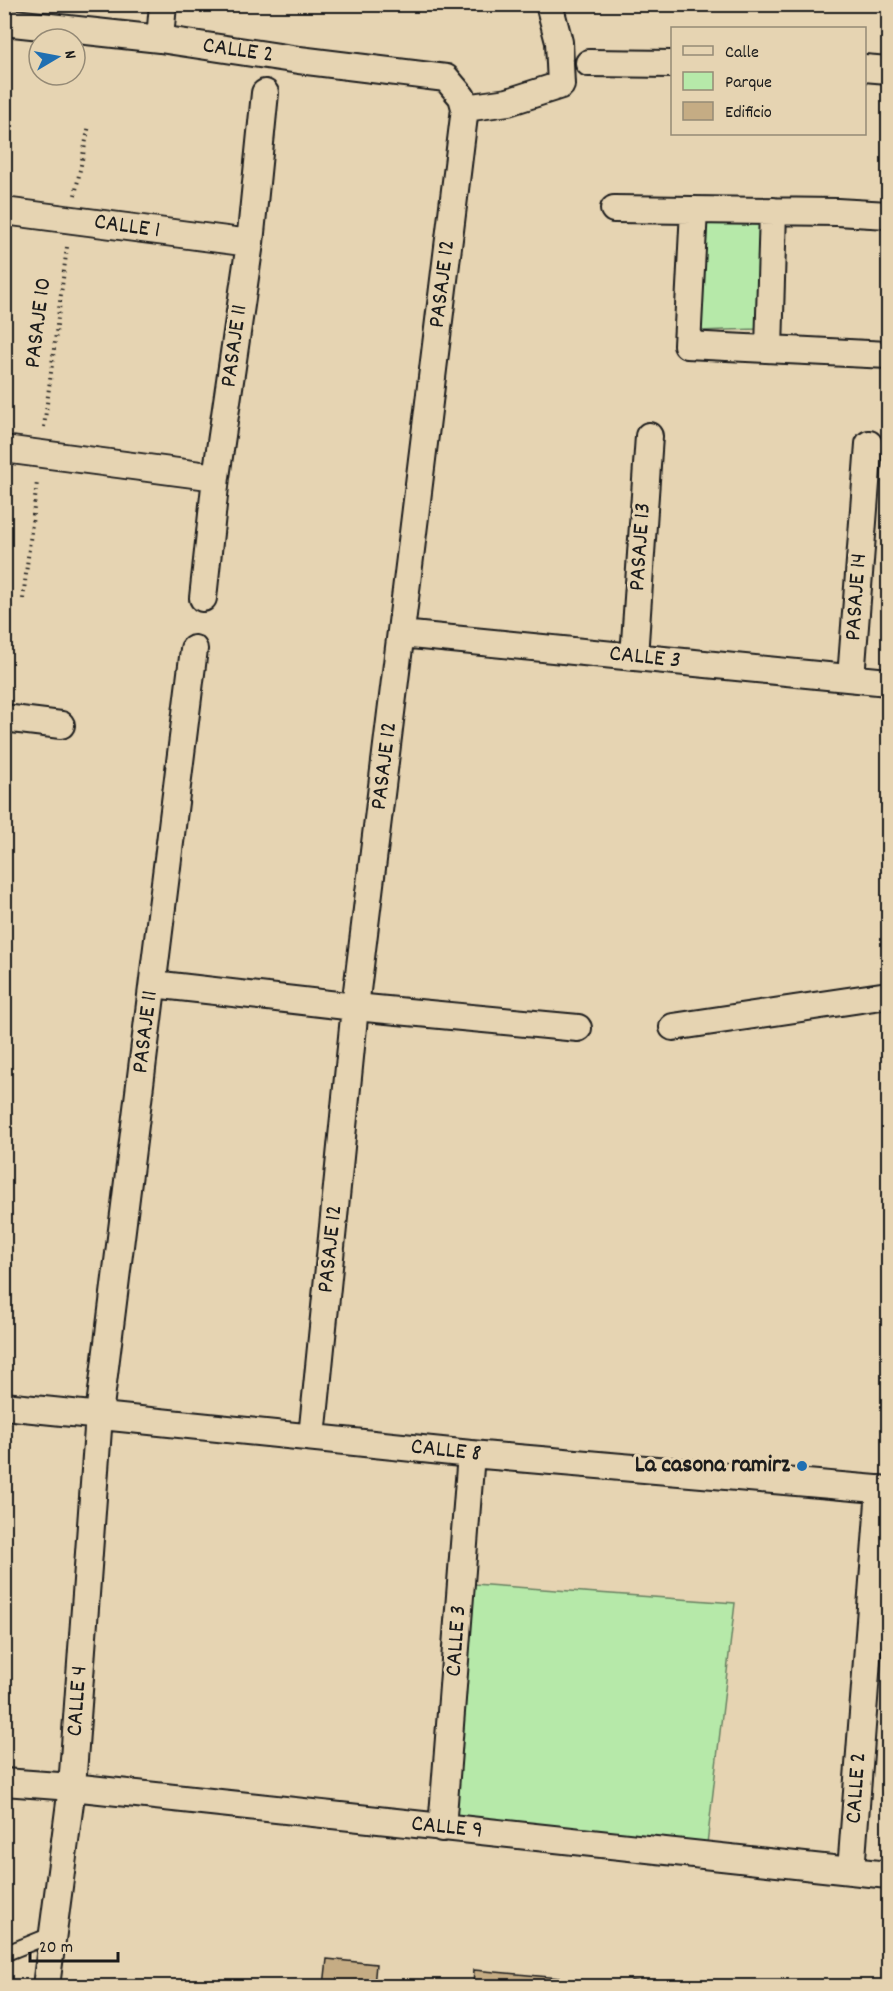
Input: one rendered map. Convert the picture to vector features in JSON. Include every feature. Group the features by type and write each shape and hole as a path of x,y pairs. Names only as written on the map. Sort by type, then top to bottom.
{"street":[{"path":"160,39 163,4"},
{"path":"463,102 508,102 561,85 559,42 549,4"},
{"name":"CALLE 2","path":"4,22 160,39 299,60 446,78 463,102"},
{"path":"589,63 671,64"},
{"path":"866,69 888,70"},
{"name":"PASAJE 11","path":"203,598 216,477 250,243 265,93"},
{"name":"PASAJE 12","path":"312,1437 355,1007 463,102"},
{"path":"614,209 837,212 888,215"},
{"path":"694,210 687,345 888,355"},
{"name":"CALLE 1","path":"4,211 250,243"},
{"path":"769,349 773,211"},
{"name":"PASAJE 13","path":"634,657 649,436"},
{"name":"PASAJE 14","path":"851,678 868,444"},
{"path":"4,449 216,477"},
{"name":"CALLE 3","path":"401,634 888,682"},
{"name":"PASAJE 11","path":"99,1415 194,649"},
{"path":"4,718 61,725"},
{"path":"153,984 355,1007 578,1028"},
{"path":"673,1027 888,995"},
{"name":"CALLE 8","path":"4,1406 471,1454 884,1490"},
{"name":"CALLE 4","path":"46,1986 72,1787 99,1415"},
{"name":"CALLE 3","path":"442,1828 471,1454"},
{"name":"CALLE 2","path":"851,1871 884,1490"},
{"name":"CALLE 9","path":"4,1782 72,1787 888,1875"}],"lane":[{"path":"4,1954 51,1935"}],"path":[{"name":"PASAJE 10","path":"23,599 71,219 88,125"}],"green space":[{"path":"702,219 761,220 757,329 697,331"},
{"path":"474,1584 735,1603 707,1844 452,1820"}],"building":[{"path":"327,1959 376,1964 374,1986 324,1986"},
{"path":"474,1970 581,1980 581,1986 473,1986"},
{"path":"631,1981 694,1986 631,1986"}],"place":[{"name":"La casona ramirz","path":"802,1466"}]}
